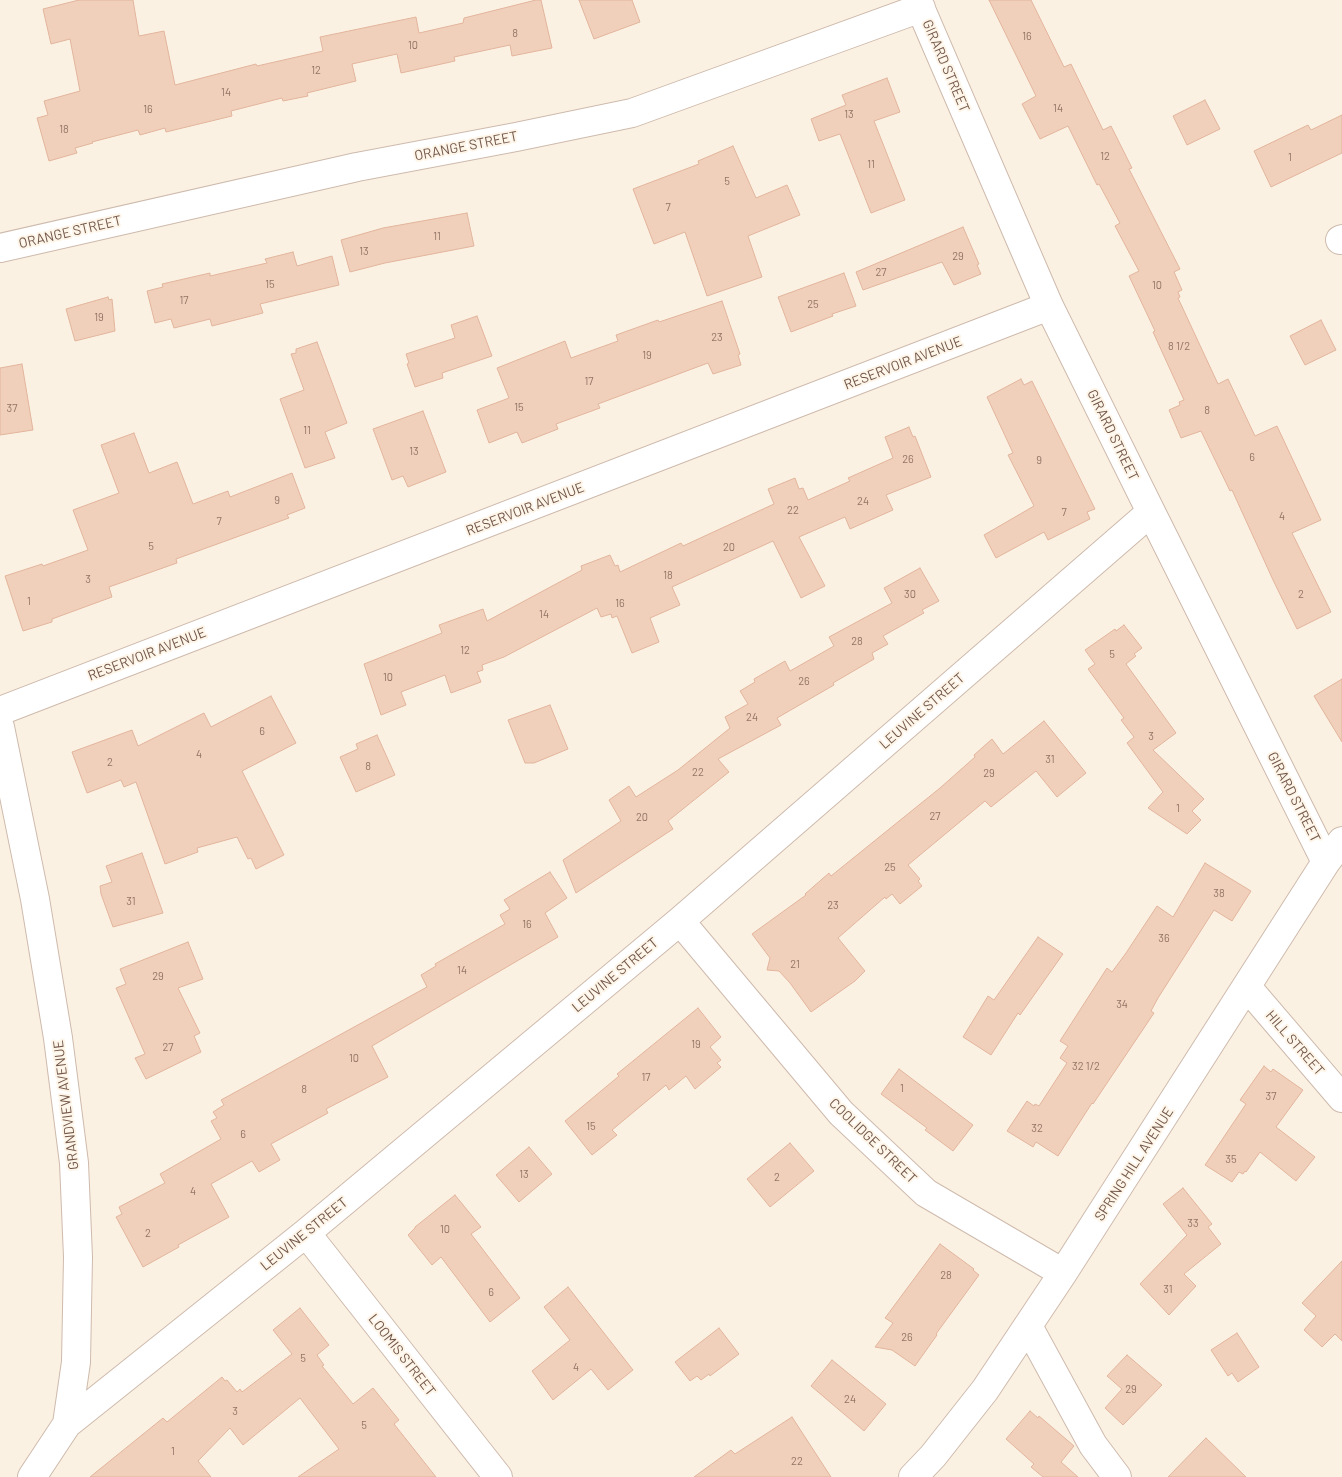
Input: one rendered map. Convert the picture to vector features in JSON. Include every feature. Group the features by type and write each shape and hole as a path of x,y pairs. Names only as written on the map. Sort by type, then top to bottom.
{"street":[{"name":"ORANGE STREET","path":"0,248 357,167 632,113 919,4"},
{"name":"GIRARD STREET","path":"919,4 1049,306 1151,512 1334,851"},
{"name":"RESERVOIR AVENUE","path":"0,711 1049,306"},
{"name":"LEUVINE STREET","path":"67,1424 306,1233 680,921 1151,512"},
{"name":"GRANDVIEW AVENUE","path":"0,726 38,918 58,1038 74,1163 78,1257 76,1362 67,1424 32,1477"},
{"name":"SPRING HILL AVENUE","path":"913,1477 933,1456 985,1390 1063,1273 1334,851"},
{"name":"COOLIDGE STREET","path":"680,921 841,1113 926,1193 1063,1273"},
{"name":"HILL STREET","path":"1247,987 1342,1098"},
{"name":"LOOMIS STREET","path":"306,1233 498,1477"},
{"path":"1028,1326 1093,1445 1116,1477"}],"building":[{"path":"79,0 133,0 139,36 164,31 175,85 256,64 257,66 323,51 320,37 416,17 419,33 463,23 464,18 536,0 541,0 552,48 512,56 510,45 454,57 455,61 401,73 397,54 352,64 356,81 307,93 308,96 283,101 282,98 231,111 232,116 166,132 165,128 140,135 138,130 92,142 75,148 77,153 49,161 37,118 48,115 44,101 80,91 70,39 51,44 43,9"},
{"path":"579,0 632,0 640,22 594,39"},
{"path":"989,0 1031,0 1064,67 1071,64 1103,130 1111,126 1132,168 1129,169 1180,269 1174,272 1182,290 1178,292 1180,297 1178,298 1218,384 1228,379 1255,436 1277,426 1321,520 1292,533 1331,612 1297,629 1232,490 1230,491 1201,431 1181,438 1169,410 1180,405 1179,402 1184,400 1129,276 1139,271 1115,226 1120,223 1099,184 1097,185 1068,126 1040,139 1022,104 1036,96"},
{"path":"887,78 900,112 874,121 905,200 871,213 840,134 819,141 811,119 846,105 842,95"},
{"path":"1205,100 1220,129 1187,145 1173,116"},
{"path":"1342,115 1342,153 1271,187 1254,151 1308,125 1311,130"},
{"path":"733,146 756,198 787,185 800,215 748,236 762,277 707,296 685,232 654,244 633,189 699,164 698,161"},
{"path":"467,213 474,246 385,263 350,272 341,240 383,228"},
{"path":"963,227 979,264 977,265 981,274 954,285 942,262 863,290 856,272"},
{"path":"293,252 297,266 332,256 339,285 260,304 263,313 212,326 210,319 174,328 171,319 155,323 147,291 163,287 162,284 210,273 210,276 267,263 265,259"},
{"path":"844,273 856,306 791,332 778,297"},
{"path":"108,297 109,300 112,299 115,331 75,341 66,309"},
{"path":"722,301 740,354 738,355 741,365 713,374 708,363 598,404 600,408 556,424 558,429 522,443 517,432 489,443 477,410 509,398 497,368 565,341 571,358 618,341 616,335"},
{"path":"477,316 492,356 442,373 443,378 415,387 407,364 409,363 406,354 455,338 451,325"},
{"path":"1321,320 1336,350 1305,365 1290,336"},
{"path":"317,342 347,423 325,432 335,458 305,468 280,399 304,390 291,354 296,353 296,349"},
{"path":"22,364 33,430 0,435 0,368"},
{"path":"1021,379 1024,385 1032,381 1095,509 1087,512 1090,519 1048,540 1044,532 996,558 984,535 1034,506 1008,455 1013,453 987,397"},
{"path":"423,411 446,472 408,487 403,476 392,480 373,429"},
{"path":"909,427 913,437 915,436 931,477 886,495 893,510 850,529 845,517 799,537 825,586 801,598 773,541 672,587 680,605 650,618 659,642 632,653 617,616 612,618 611,614 601,617 597,608 504,657 482,665 483,670 477,672 481,682 451,693 445,675 401,692 406,705 381,715 364,664 442,633 439,625 483,609 487,621 582,570 581,566 610,555 615,566 618,565 620,572 681,543 683,546 774,504 768,489 795,478 799,489 803,488 808,500 850,481 848,478 893,458 885,437"},
{"path":"134,433 149,473 177,462 193,504 228,491 230,497 292,473 305,508 287,515 289,518 176,559 177,563 109,587 112,597 52,619 52,622 23,631 5,576 42,564 43,566 88,550 73,510 119,493 101,445"},
{"path":"920,568 939,601 922,610 924,613 883,636 888,644 872,653 874,659 777,718 781,725 718,759 729,772 668,821 673,829 576,893 563,860 621,821 609,800 629,786 636,797 678,770 730,728 725,717 748,704 740,691 755,682 754,679 785,661 790,671 834,646 829,637 892,603 884,588"},
{"path":"1124,625 1142,648 1126,664 1176,733 1153,750 1204,799 1192,811 1201,820 1187,834 1148,808 1163,792 1127,743 1134,737 1121,720 1124,718 1088,669 1095,664 1085,650"},
{"path":"1342,679 1342,742 1314,696"},
{"path":"271,696 296,743 242,771 284,855 256,869 251,858 248,859 237,837 197,848 198,852 165,864 136,782 124,787 121,780 87,793 72,752 132,730 138,746 204,713 211,727"},
{"path":"550,705 568,749 534,763 525,763 508,720"},
{"path":"1044,721 1086,773 1057,797 1036,771 991,807 985,801 908,865 920,879 918,881 922,886 900,904 892,894 886,899 885,897 838,938 865,971 855,981 811,1012 779,971 767,970 770,958 752,934 806,895 829,873 831,876 940,788 992,739 1003,754"},
{"path":"377,735 395,775 356,792 340,757 358,749 356,744"},
{"path":"142,853 163,913 113,927 100,886 112,882 106,866"},
{"path":"1205,863 1251,891 1232,921 1214,910 1158,998 1151,1011 1154,1013 1058,1156 1036,1142 1033,1147 1007,1131 1027,1101 1034,1106 1035,1104 1039,1106 1067,1063 1060,1058 1068,1046 1060,1041 1107,968 1112,972 1157,906 1173,917"},
{"path":"550,872 567,898 545,913 558,937 372,1046 388,1077 326,1109 328,1113 271,1144 280,1160 259,1172 252,1161 211,1184 229,1217 143,1267 116,1217 122,1214 119,1207 165,1183 160,1174 221,1139 211,1121 217,1118 213,1112 224,1105 221,1100 427,987 421,975 436,966 435,964 505,924 500,915 510,909 504,900"},
{"path":"1038,937 1063,954 1020,1015 1018,1013 991,1055 963,1037 988,996 994,1000"},
{"path":"188,942 203,979 178,988 200,1033 194,1036 201,1052 146,1079 135,1058 145,1054 116,988 126,984 120,969"},
{"path":"698,1008 721,1037 710,1047 721,1060 717,1063 721,1067 695,1089 686,1076 669,1090 666,1085 612,1130 617,1135 592,1155 565,1121 619,1076 617,1074"},
{"path":"1264,1066 1271,1072 1273,1069 1303,1090 1276,1127 1315,1157 1296,1181 1260,1152 1246,1172 1243,1174 1239,1172 1232,1182 1205,1165 1246,1104 1240,1100"},
{"path":"899,1069 973,1125 953,1151 925,1130 927,1128 881,1094"},
{"path":"790,1143 814,1171 770,1207 747,1179"},
{"path":"529,1147 552,1174 519,1202 496,1175"},
{"path":"1183,1188 1212,1224 1208,1227 1221,1244 1184,1274 1196,1286 1169,1315 1140,1284 1187,1235 1163,1204"},
{"path":"455,1195 481,1227 471,1234 520,1298 490,1322 441,1257 432,1265 408,1235 415,1227"},
{"path":"940,1244 974,1269 979,1275 915,1366 892,1350 875,1347 893,1323 885,1318"},
{"path":"1342,1261 1342,1341 1335,1334 1322,1347 1304,1330 1316,1316 1302,1303"},
{"path":"568,1287 633,1370 608,1390 591,1369 553,1400 532,1371 570,1340 544,1307"},
{"path":"300,1308 329,1345 317,1355 324,1365 322,1366 353,1404 373,1388 399,1420 394,1424 436,1477 298,1477 339,1449 300,1398 243,1445 230,1428 198,1461 211,1477 90,1477 163,1418 167,1422 222,1377 237,1392 240,1389 242,1392 292,1354 273,1330"},
{"path":"719,1328 739,1354 710,1376 709,1374 701,1380 697,1376 690,1381 675,1362"},
{"path":"1237,1333 1259,1367 1238,1382 1232,1373 1228,1376 1211,1350"},
{"path":"1127,1355 1162,1385 1123,1425 1105,1408 1122,1389 1107,1376"},
{"path":"832,1360 886,1404 864,1431 811,1386"},
{"path":"1030,1411 1038,1418 1039,1416 1074,1446 1061,1462 1078,1477 1043,1477 1031,1467 1034,1464 1006,1439"},
{"path":"792,1417 831,1477 694,1477 731,1450 735,1454"},
{"path":"1206,1438 1246,1477 1168,1477"}]}
